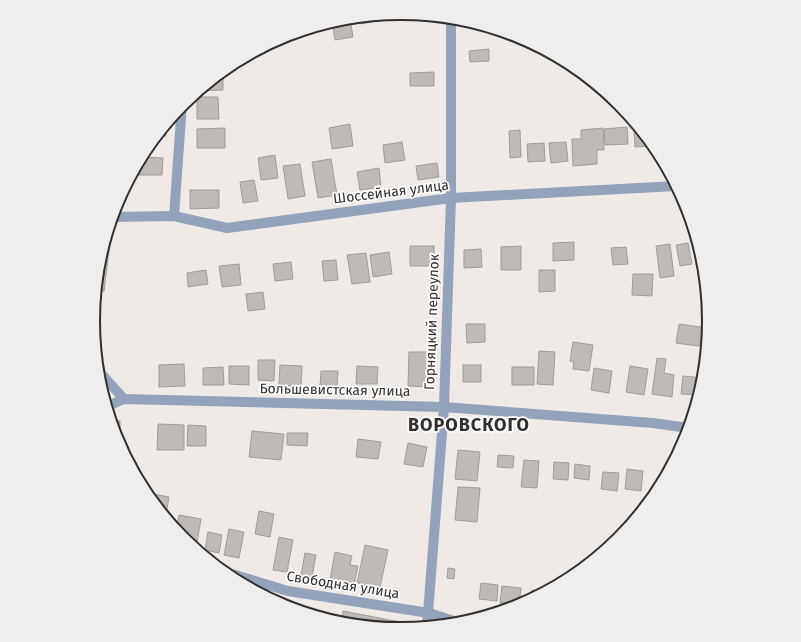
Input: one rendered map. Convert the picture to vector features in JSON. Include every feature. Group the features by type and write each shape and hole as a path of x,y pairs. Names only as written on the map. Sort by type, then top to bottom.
{"street":[{"name":"Горняцкий переулок","path":"428,620 444,407 451,198 451,25"},
{"path":"174,216 181,115"},
{"name":"Шоссейная улица","path":"118,217 174,216 227,228 451,198 669,186"},
{"path":"105,377 124,399 111,405"},
{"name":"Большевистская улица","path":"124,399 444,407 653,423 682,427"},
{"name":"Свободная улица","path":"243,577 288,591 429,613 445,618"}],"building":[{"path":"351,25 353,37 335,40 333,28"},
{"path":"489,49 489,61 470,62 469,51"},
{"path":"434,72 434,86 410,86 410,73"},
{"path":"223,78 223,90 207,91"},
{"path":"200,97 218,97 219,119 197,119 197,100"},
{"path":"350,124 353,146 332,149 329,128"},
{"path":"627,127 628,144 605,145 604,129"},
{"path":"225,128 225,148 197,148 197,129"},
{"path":"603,128 604,150 597,150 597,164 573,166 572,139 581,139 581,130"},
{"path":"520,130 521,157 510,158 509,131"},
{"path":"634,132 645,146 635,147"},
{"path":"402,142 405,160 385,163 383,145"},
{"path":"566,142 568,161 551,163 549,143"},
{"path":"544,143 545,161 528,162 527,144"},
{"path":"275,155 278,178 261,180 258,158"},
{"path":"148,157 163,158 162,175 138,175"},
{"path":"331,159 337,195 318,198 312,162"},
{"path":"437,163 439,177 418,180 416,166"},
{"path":"300,164 305,196 288,199 283,166"},
{"path":"379,168 381,187 360,190 357,172"},
{"path":"254,180 258,201 243,203 240,182"},
{"path":"190,190 219,190 219,208 190,209"},
{"path":"574,242 574,260 553,261 553,243"},
{"path":"688,243 692,264 680,266 676,245"},
{"path":"110,244 104,291 101,291 102,282"},
{"path":"670,244 674,276 660,278 656,246"},
{"path":"410,246 434,246 434,266 410,266"},
{"path":"521,246 521,270 501,270 501,247"},
{"path":"626,247 628,264 613,265 611,248"},
{"path":"481,249 482,267 464,268 464,250"},
{"path":"389,252 392,274 373,277 370,255"},
{"path":"366,253 370,282 352,284 347,255"},
{"path":"336,260 338,280 324,281 322,261"},
{"path":"291,262 293,279 275,281 273,264"},
{"path":"239,264 241,285 222,287 219,266"},
{"path":"206,270 208,284 188,287 187,273"},
{"path":"539,270 555,270 555,291 539,292"},
{"path":"633,274 653,274 652,296 632,295"},
{"path":"263,292 265,309 248,311 246,294"},
{"path":"466,324 485,324 485,342 467,343"},
{"path":"679,324 702,327 700,346 676,343"},
{"path":"573,342 593,345 589,371 573,369 574,362 570,361"},
{"path":"539,351 555,352 553,385 537,384"},
{"path":"409,352 429,352 428,387 408,386"},
{"path":"657,358 666,359 664,373 674,375 672,397 652,394"},
{"path":"258,360 275,360 274,381 258,380"},
{"path":"184,364 185,386 159,387 159,365"},
{"path":"280,365 302,366 301,386 279,385"},
{"path":"463,365 481,365 481,382 463,382"},
{"path":"229,366 249,366 249,385 229,384"},
{"path":"357,366 378,367 377,384 356,384"},
{"path":"630,366 648,369 644,395 626,392"},
{"path":"223,367 224,385 203,385 203,368"},
{"path":"512,367 534,367 534,385 512,385"},
{"path":"594,368 612,371 609,393 591,390"},
{"path":"321,371 338,371 337,387 320,387"},
{"path":"683,376 696,377 692,395 681,394"},
{"path":"116,421 120,421 120,431"},
{"path":"158,424 184,425 184,450 157,450"},
{"path":"188,425 206,426 206,446 187,446"},
{"path":"252,431 284,434 281,460 249,457"},
{"path":"287,433 308,433 307,446 287,445"},
{"path":"358,439 381,442 378,459 356,457"},
{"path":"408,443 427,447 423,467 404,464"},
{"path":"458,450 480,452 477,481 455,479"},
{"path":"498,455 514,456 513,468 497,467"},
{"path":"524,460 539,461 537,488 521,487"},
{"path":"554,462 569,463 568,480 553,479"},
{"path":"575,464 590,466 589,480 574,478"},
{"path":"627,469 643,471 641,491 625,489"},
{"path":"603,472 619,473 617,491 601,489"},
{"path":"458,487 480,488 477,522 455,520"},
{"path":"155,494 169,497 167,510"},
{"path":"259,511 274,514 270,537 255,534"},
{"path":"179,515 201,519 197,542 188,534 177,523"},
{"path":"229,529 244,532 239,558 224,555"},
{"path":"208,532 222,535 219,553 205,550"},
{"path":"279,537 293,540 287,572 273,570"},
{"path":"365,545 388,550 380,587 357,583"},
{"path":"335,552 352,556 350,565 358,566 354,585 330,580"},
{"path":"305,553 316,555 312,577 301,575"},
{"path":"448,568 455,569 454,579 447,578"},
{"path":"481,583 498,585 497,601 479,599"},
{"path":"502,586 521,588 520,597 504,603 500,603"},
{"path":"343,611 400,622 361,619 342,616"}],"district":[{"name":"ВОРОВСКОГО","path":"469,425"}]}
